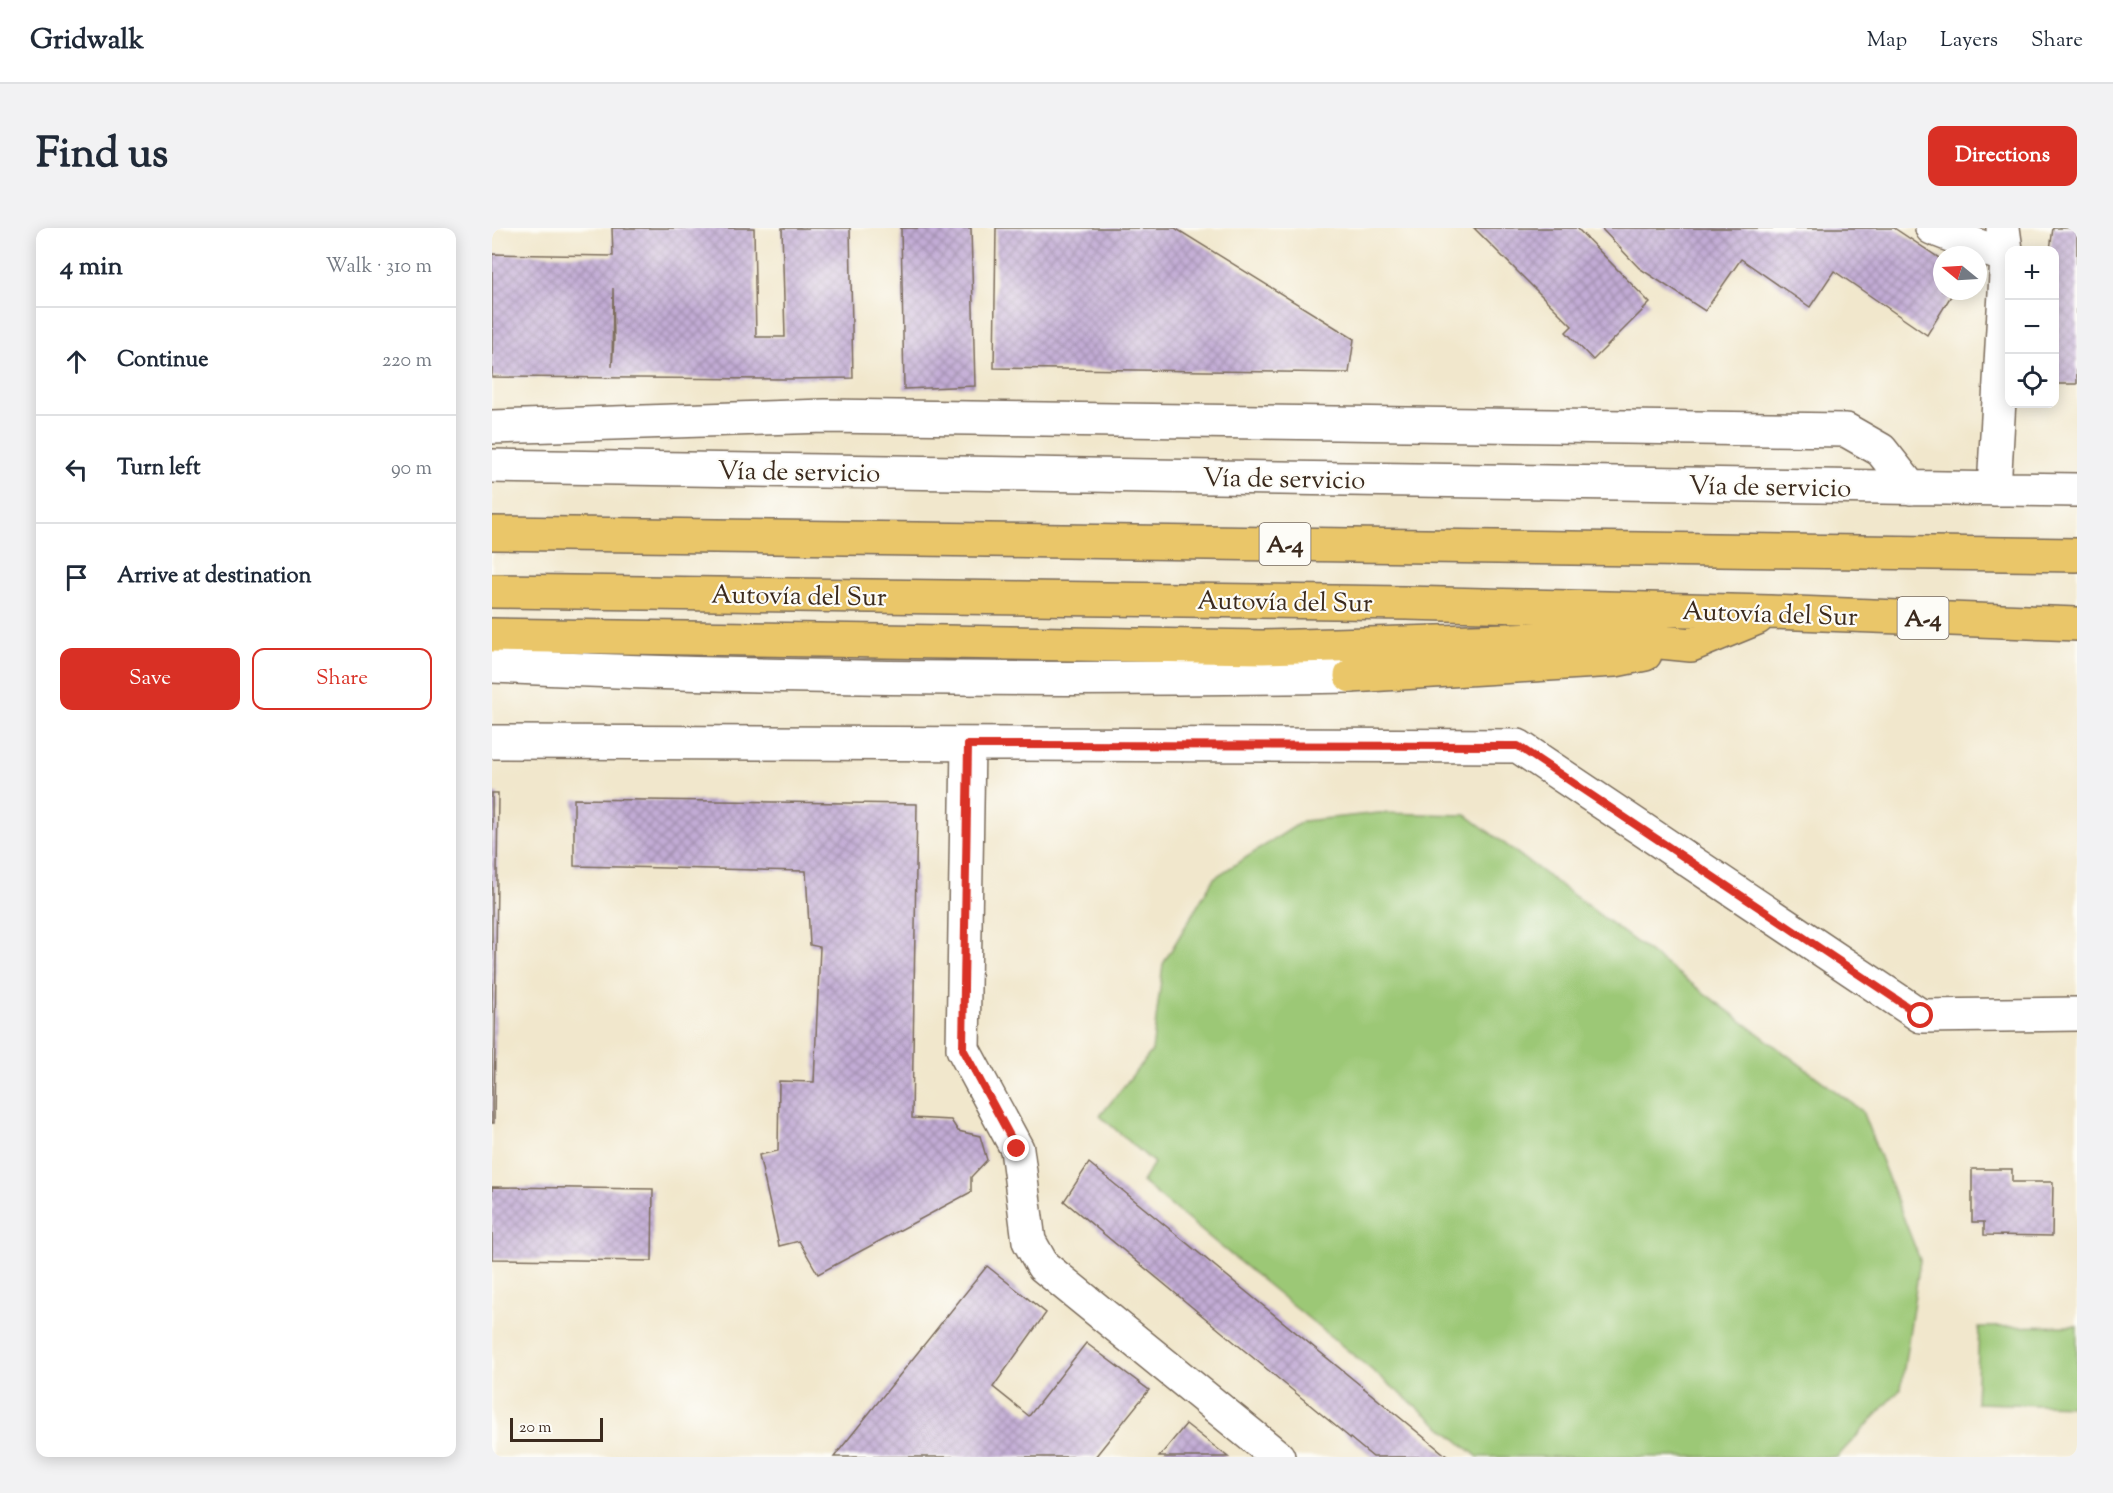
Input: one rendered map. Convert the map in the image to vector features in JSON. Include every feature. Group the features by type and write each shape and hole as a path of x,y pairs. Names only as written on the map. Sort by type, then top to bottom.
{"highway":[{"name":"A-4","path":"492,533 2077,555"},
{"name":"Autovía del Sur","path":"492,591 1406,603 1770,612 2077,624"},
{"path":"1351,676 1615,660 1691,645 1770,612"},
{"path":"492,635 1263,647 1611,638 1691,645"}],"street":[{"path":"1932,228 2005,242 1994,489"},
{"path":"492,428 825,416 1846,430 1881,450 1911,488"},
{"name":"Vía de servicio","path":"492,466 2077,490"},
{"path":"492,666 645,673 1139,679 1351,676"},
{"path":"492,742 1518,746 1921,1016 2077,1014"},
{"path":"968,745 963,1049 1017,1149 1029,1240 1043,1266 1278,1457"}],"green space":[{"path":"1379,813 1466,815 1862,1111 1920,1260 1901,1389 1837,1457 1478,1457 1142,1182 1154,1163 1100,1116 1152,1051 1163,964 1214,878 1303,821"},
{"path":"2077,1326 2077,1406 1976,1403 1979,1327"}],"building":[{"path":"612,228 754,228 756,337 785,337 782,228 850,228 853,378 492,377 492,254 613,256","holes":["613,288 614,339 612,367"]},
{"path":"901,228 971,228 975,386 904,389"},
{"path":"996,228 1175,228 1354,339 1349,373 994,368"},
{"path":"1474,228 1577,228 1650,303 1593,360 1566,332 1572,326"},
{"path":"1601,228 1894,228 1933,254 1933,300 1948,300 1927,335 1834,271 1810,307 1741,259 1705,311 1639,268"},
{"path":"2053,228 2077,228 2077,384 2059,384 2059,246 2051,246"},
{"path":"492,793 498,793 494,1123 492,1123"},
{"path":"574,799 917,804 912,1118 951,1120 958,1131 980,1136 987,1160 971,1177 971,1192 818,1274 799,1241 779,1246 759,1155 778,1151 779,1081 814,1082 820,947 810,945 806,871 574,866"},
{"path":"1089,1163 1448,1457 1373,1457 1064,1201"},
{"path":"1972,1169 2012,1169 2012,1182 2053,1182 2052,1236 1984,1235 1984,1222 1972,1222"},
{"path":"492,1187 653,1189 652,1261 492,1259"},
{"path":"987,1266 1046,1313 993,1387 1029,1416 1086,1343 1149,1390 1095,1457 834,1457"},
{"path":"1186,1424 1228,1457 1159,1457"}],"route":[{"path":"1017,1149 963,1049 968,745 1518,746 1921,1016"}]}
